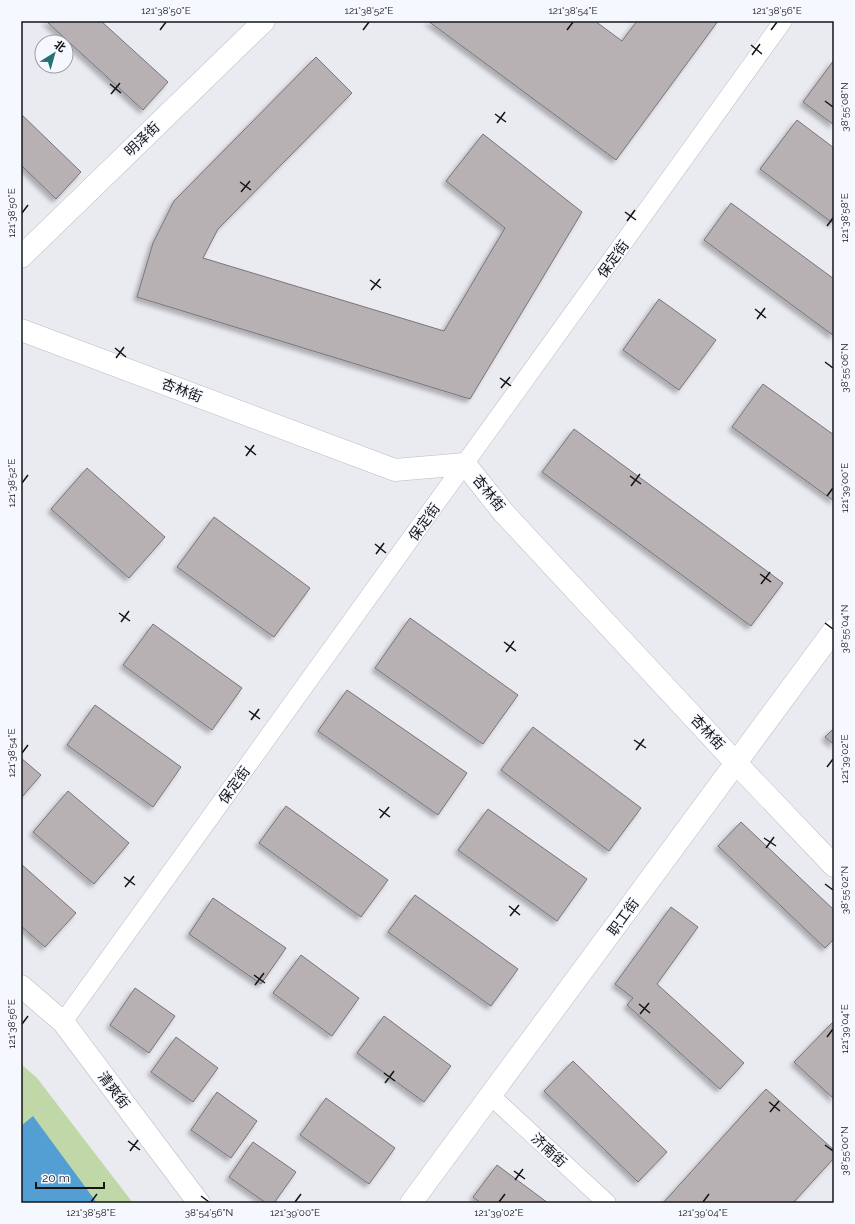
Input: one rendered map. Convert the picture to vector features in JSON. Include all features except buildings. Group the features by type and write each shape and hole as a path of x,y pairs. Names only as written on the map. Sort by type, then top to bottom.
{"street":[{"name":"明泽街","path":"21,257 264,21"},
{"name":"保定街","path":"63,1022 783,21"},
{"name":"杏林街","path":"21,330 395,470 465,464 503,512 736,763 834,866"},
{"name":"职工街","path":"411,1203 834,630"},
{"name":"清爽街","path":"21,986 63,1022 199,1203"},
{"name":"济南街","path":"491,1096 607,1203"}],"green space":[{"path":"21,1064 37,1078 133,1203 21,1203"}],"water":[{"path":"33,1116 97,1203 21,1203 21,1126"}]}
